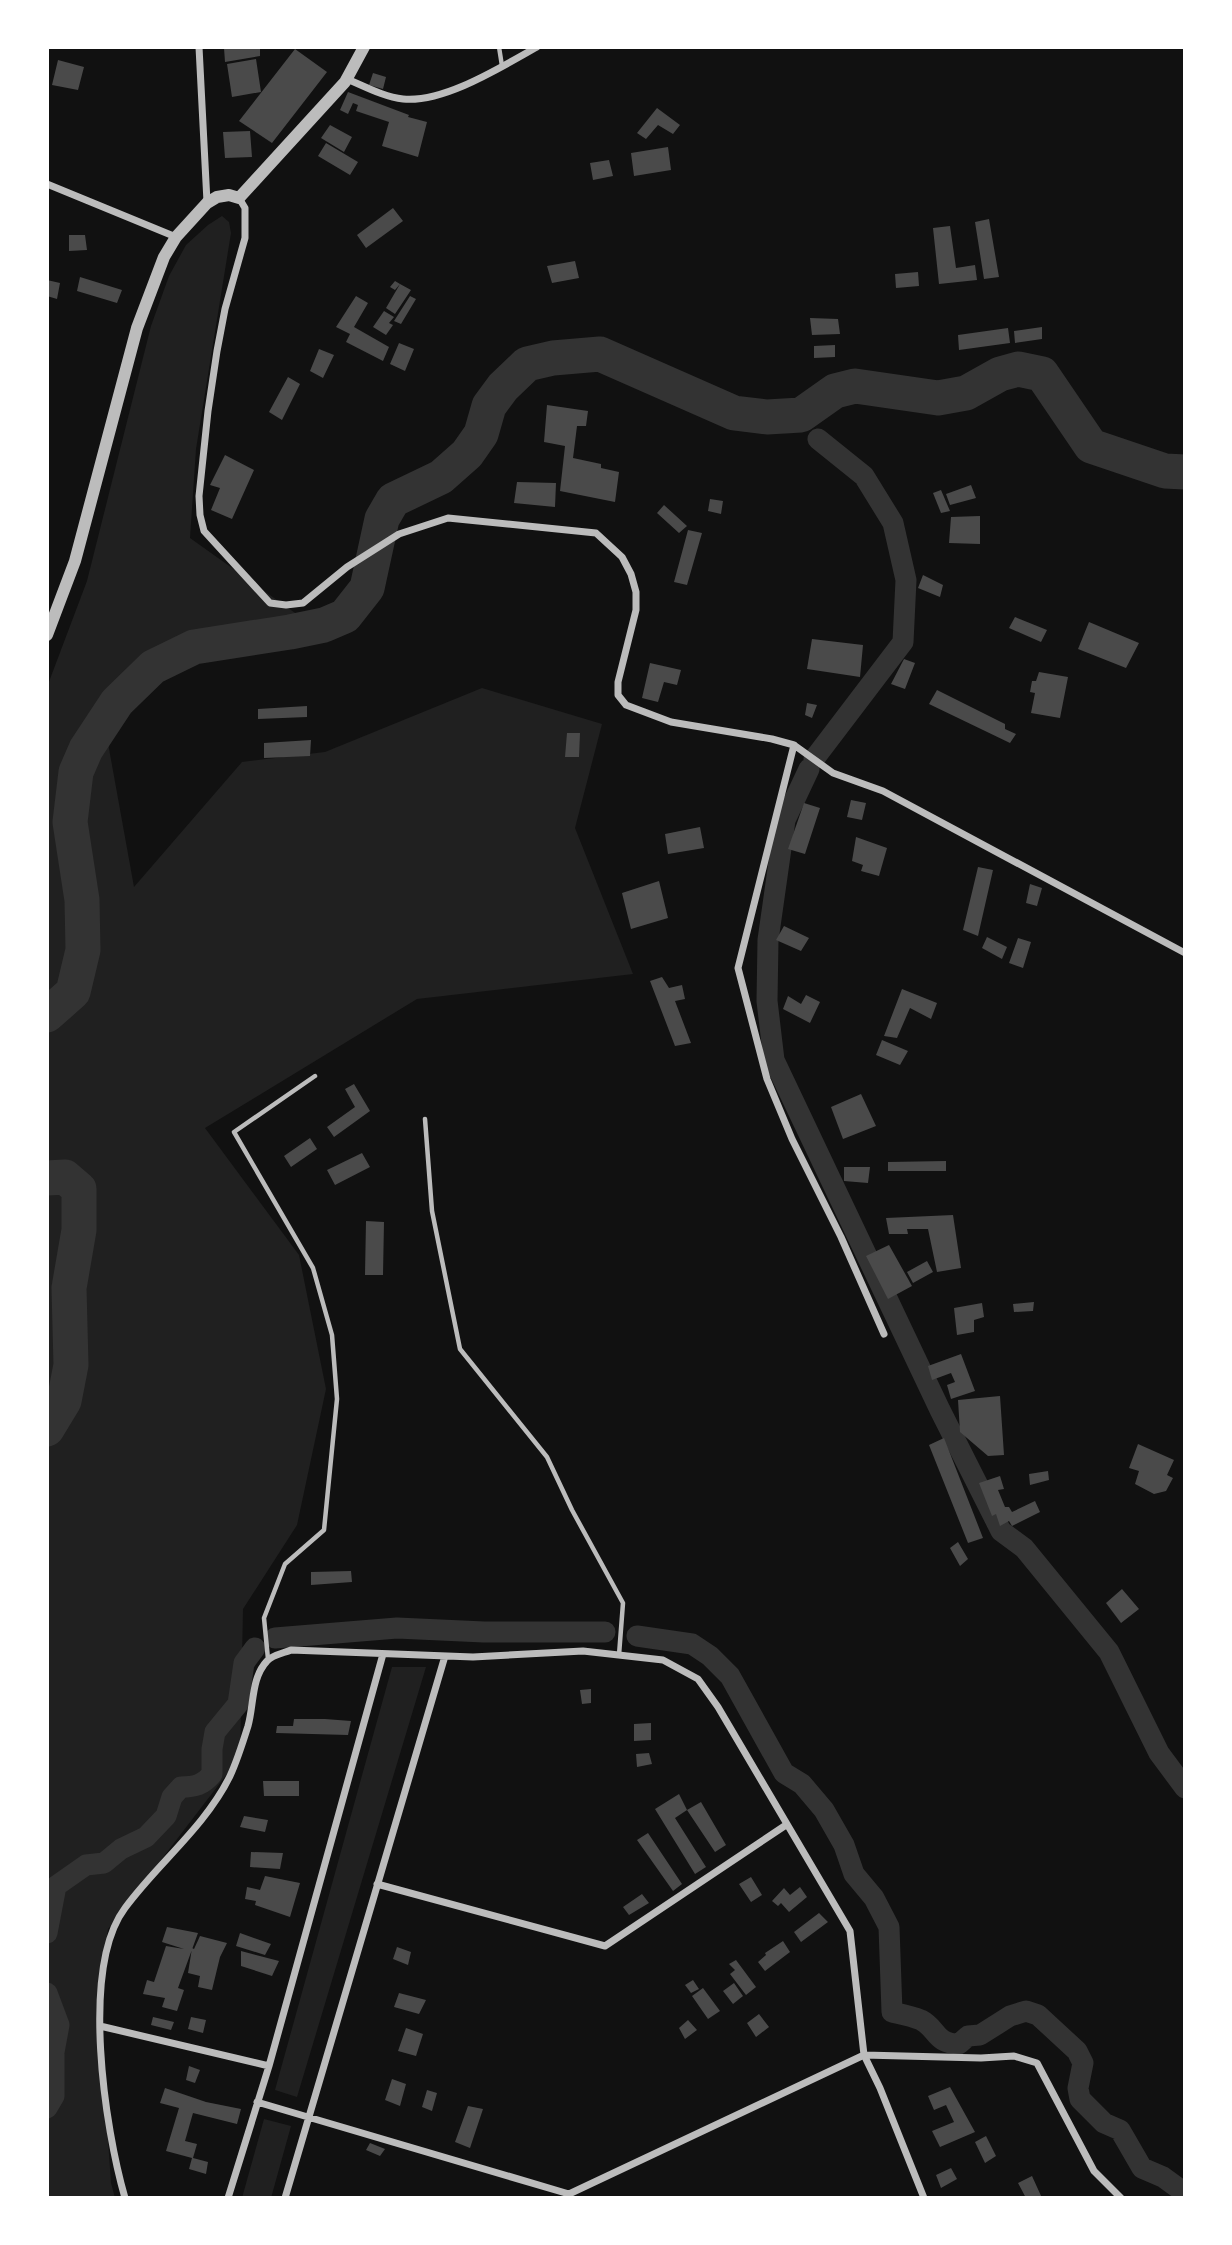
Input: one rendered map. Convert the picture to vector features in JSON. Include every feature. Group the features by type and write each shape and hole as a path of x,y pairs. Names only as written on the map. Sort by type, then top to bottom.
{"street":[{"path":"199,47 208,203"},
{"path":"239,198 347,79 363,47"},
{"path":"347,79 390,96 419,99 443,93 537,47"},
{"path":"47,184 176,237"},
{"path":"47,635 75,561 137,328 164,257 176,237 208,203 217,197 229,195 239,198 245,208 245,238 221,330 208,411 199,496 204,531 270,603 303,603 347,566 399,534 448,518 596,533 622,557 636,592 636,610 618,682 618,695 625,705 670,722 772,738 794,745 833,773 883,791 1185,953"},
{"path":"794,745 738,968 767,1079 792,1139 841,1237 884,1334"},
{"path":"125,2198 106,2107 99,2007 104,1953 123,1911 204,1816 230,1776 248,1725 257,1677 268,1659 291,1650 473,1657 583,1651 663,1660 698,1679 718,1707 850,1931 864,2055 880,2088 923,2198"},
{"path":"228,2198 269,2066 383,1654"},
{"path":"285,2198 444,1656"},
{"path":"377,1884 605,1946 786,1825"},
{"path":"100,2026 269,2066"},
{"path":"257,2102 569,2196 864,2055 981,2058 1014,2056 1037,2063 1094,2171 1121,2198"}],"lane":[{"path":"499,47 502,66"},
{"path":"268,1659 264,1618 285,1563 324,1530 337,1399 332,1335 313,1268 234,1132 315,1076"},
{"path":"425,1119 432,1211 460,1349 547,1457 572,1510 623,1603 618,1656"}],"shaded area":[{"path":"222,216 229,222 231,233 196,449 190,538 312,625 239,634 198,648 167,669 154,682 108,743 134,887 242,762 325,752 482,688 602,724 575,828 633,974 417,999 205,1128 299,1255 326,1389 297,1525 243,1609 240,1757 108,1929 98,1994 111,2183 115,2198 47,2198 47,687 87,581 151,326 169,276 186,245"},
{"path":"392,1667 426,1667 297,2097 275,2090"},
{"path":"264,2119 291,2126 271,2198 242,2198"}],"building":[{"path":"260,47 260,56 225,62 224,48"},
{"path":"295,49 327,72 272,143 239,121"},
{"path":"256,59 261,92 232,97 227,64"},
{"path":"58,60 84,67 78,90 52,85"},
{"path":"373,73 386,77 383,89 369,85"},
{"path":"348,92 427,122 418,157 382,146 389,122 356,111 358,105 353,103 348,114 340,110"},
{"path":"657,108 680,125 673,134 658,125 646,139 637,133"},
{"path":"330,125 352,137 344,152 321,138"},
{"path":"250,131 252,157 225,158 223,132"},
{"path":"326,143 358,162 350,175 318,156"},
{"path":"668,147 671,170 634,176 631,153"},
{"path":"609,160 613,176 593,180 590,163"},
{"path":"393,208 403,221 366,248 357,235"},
{"path":"989,219 999,277 984,279 975,222"},
{"path":"950,226 956,268 975,265 977,280 939,284 933,228"},
{"path":"69,235 85,235 87,250 69,251"},
{"path":"575,261 579,278 552,283 547,266"},
{"path":"918,272 919,286 896,288 895,274"},
{"path":"80,277 122,290 117,303 77,291"},
{"path":"47,280 60,283 57,299 47,296"},
{"path":"395,281 400,284 395,290 390,287"},
{"path":"400,284 411,290 395,314 386,308"},
{"path":"356,296 368,303 354,327 389,347 383,361 346,342 350,334 336,327"},
{"path":"410,296 416,299 401,324 394,321"},
{"path":"384,311 394,317 389,323 393,325 386,335 373,327"},
{"path":"810,318 838,319 840,334 812,335"},
{"path":"1042,327 1042,339 1015,343 1014,331"},
{"path":"1008,328 1010,343 959,350 958,335"},
{"path":"399,343 414,349 405,371 390,364"},
{"path":"835,345 835,357 814,358 814,346"},
{"path":"319,349 334,355 323,378 310,371"},
{"path":"288,377 300,384 282,420 269,412"},
{"path":"547,405 588,411 586,426 577,426 573,458 601,464 601,468 619,472 615,502 560,491 565,446 544,442"},
{"path":"225,455 254,470 232,519 211,510 220,488 210,485"},
{"path":"517,482 556,483 555,507 514,503"},
{"path":"971,485 976,498 950,505 946,494"},
{"path":"941,490 950,511 941,513 933,493"},
{"path":"710,499 723,501 721,514 708,511"},
{"path":"664,505 687,526 679,533 657,513"},
{"path":"980,516 980,544 949,543 951,517"},
{"path":"688,530 702,533 687,585 674,582"},
{"path":"923,575 943,585 940,597 918,588"},
{"path":"1015,617 1047,630 1041,642 1009,628"},
{"path":"1089,622 1139,643 1126,668 1078,649"},
{"path":"812,639 863,645 860,677 807,669"},
{"path":"904,659 915,663 905,689 891,684"},
{"path":"650,663 681,670 677,685 664,682 658,702 642,698"},
{"path":"1039,672 1068,677 1060,718 1031,713 1035,693 1030,692 1032,681 1036,681"},
{"path":"937,690 1005,724 1005,729 1016,734 1010,743 929,704"},
{"path":"807,703 817,705 812,718 805,715"},
{"path":"307,706 307,717 258,719 258,709"},
{"path":"567,733 580,733 579,757 565,757"},
{"path":"311,740 310,756 264,758 264,743"},
{"path":"851,800 866,803 862,820 847,817"},
{"path":"804,803 820,808 805,854 788,849"},
{"path":"700,827 704,848 668,854 665,834"},
{"path":"856,837 887,848 879,876 861,871 863,865 852,861"},
{"path":"978,867 993,870 978,936 963,930"},
{"path":"659,881 668,918 631,929 622,893"},
{"path":"1030,884 1042,888 1037,906 1026,903"},
{"path":"784,926 809,938 801,951 776,940"},
{"path":"987,937 1007,947 1002,959 982,948"},
{"path":"1018,938 1031,942 1023,968 1009,963"},
{"path":"662,977 669,988 682,985 685,999 675,1001 691,1043 675,1046 650,981"},
{"path":"902,989 937,1003 931,1019 910,1008 897,1038 884,1036"},
{"path":"806,995 820,1002 810,1023 783,1009 788,996 801,1004"},
{"path":"882,1040 908,1051 900,1065 876,1055"},
{"path":"354,1084 370,1111 334,1137 327,1127 355,1107 345,1089"},
{"path":"861,1094 876,1126 843,1139 831,1107"},
{"path":"310,1138 317,1149 291,1167 284,1156"},
{"path":"362,1153 370,1167 335,1185 327,1170"},
{"path":"946,1161 946,1171 888,1171 888,1162"},
{"path":"844,1167 870,1167 868,1183 844,1181"},
{"path":"953,1215 961,1268 937,1272 928,1229 907,1229 908,1234 889,1234 886,1218"},
{"path":"366,1221 384,1222 383,1275 365,1275"},
{"path":"889,1245 912,1286 888,1299 866,1256"},
{"path":"927,1261 933,1272 913,1283 907,1272"},
{"path":"1034,1302 1033,1311 1014,1312 1013,1304"},
{"path":"982,1303 984,1317 974,1320 974,1332 957,1335 954,1308"},
{"path":"961,1354 975,1391 951,1399 947,1385 955,1382 951,1373 932,1380 928,1366"},
{"path":"1000,1396 1004,1455 988,1456 960,1432 958,1400"},
{"path":"944,1438 983,1538 968,1543 929,1445"},
{"path":"1138,1444 1174,1460 1167,1475 1173,1478 1166,1491 1154,1494 1135,1484 1139,1471 1129,1468"},
{"path":"1048,1471 1049,1480 1030,1485 1029,1474"},
{"path":"1000,1476 1004,1489 998,1490 1005,1507 1009,1507 1012,1512 1035,1501 1040,1512 1012,1526 1009,1521 1000,1526 996,1514 992,1516 979,1483"},
{"path":"958,1542 968,1559 960,1566 950,1548"},
{"path":"351,1571 352,1582 311,1585 311,1572"},
{"path":"1122,1589 1139,1609 1121,1623 1106,1603"},
{"path":"591,1689 591,1703 582,1704 580,1690"},
{"path":"294,1719 351,1721 348,1735 276,1733 277,1726 293,1726"},
{"path":"651,1723 651,1740 634,1741 634,1724"},
{"path":"649,1753 652,1764 637,1767 636,1754"},
{"path":"263,1781 299,1781 299,1796 264,1796"},
{"path":"679,1794 687,1810 675,1818 706,1867 695,1874 655,1809"},
{"path":"701,1802 726,1845 715,1852 687,1810"},
{"path":"244,1816 268,1820 265,1832 240,1827"},
{"path":"648,1833 682,1884 673,1891 637,1840"},
{"path":"251,1852 283,1853 280,1869 250,1867"},
{"path":"265,1876 300,1883 290,1917 255,1905 256,1901 245,1899 247,1887 260,1890"},
{"path":"751,1877 762,1895 751,1902 739,1884"},
{"path":"800,1887 807,1897 789,1912 781,1903 778,1906 772,1901 784,1888 790,1895"},
{"path":"642,1894 649,1903 629,1915 623,1907"},
{"path":"819,1913 828,1922 801,1942 794,1932"},
{"path":"167,1927 198,1933 178,1988 184,1990 177,2011 162,2007 165,1998 143,1994 147,1980 154,1982 166,1946 184,1949 162,1942"},
{"path":"240,1933 271,1944 265,1955 236,1946"},
{"path":"200,1936 227,1943 220,1957 212,1990 198,1987 200,1976 188,1973 192,1948 194,1949"},
{"path":"783,1941 790,1952 765,1971 758,1962 765,1953"},
{"path":"397,1947 411,1952 408,1965 393,1959"},
{"path":"241,1951 279,1961 272,1976 241,1966"},
{"path":"736,1960 756,1987 746,1995 730,1974 735,1970 729,1964"},
{"path":"693,1980 699,1989 691,1993 685,1985"},
{"path":"734,1983 743,1996 733,2004 723,1991"},
{"path":"703,1988 720,2011 708,2019 692,1996"},
{"path":"399,1993 426,2000 419,2014 394,2007"},
{"path":"759,2014 769,2027 756,2037 747,2023"},
{"path":"153,2017 174,2022 171,2030 151,2025"},
{"path":"191,2017 206,2020 203,2033 188,2029"},
{"path":"688,2020 697,2030 685,2039 679,2028"},
{"path":"406,2028 423,2034 416,2056 398,2051"},
{"path":"189,2066 200,2070 195,2083 186,2080"},
{"path":"392,2079 406,2084 400,2106 385,2100"},
{"path":"950,2087 975,2132 940,2147 932,2131 954,2122 946,2105 934,2110 928,2096"},
{"path":"165,2088 206,2102 241,2109 237,2124 193,2113 185,2141 197,2144 193,2158 208,2162 206,2174 189,2169 192,2158 166,2151 179,2108 160,2103"},
{"path":"427,2090 437,2093 432,2111 422,2107"},
{"path":"468,2106 483,2109 470,2148 455,2142"},
{"path":"986,2136 996,2156 985,2163 975,2142"},
{"path":"370,2143 385,2149 380,2156 366,2150"},
{"path":"951,2168 957,2179 941,2188 936,2175"},
{"path":"1032,2176 1042,2198 1026,2198 1018,2183"}],"waterway":[{"path":"47,1015 73,992 83,950 82,900 70,822 76,772 86,749 117,702 153,667 194,647 290,632 324,625 345,616 367,588 382,519 393,500 441,477 467,454 481,434 489,406 503,387 527,364 553,358 600,354 734,413 767,417 801,415 835,391 855,386 938,398 966,393 1000,374 1018,369 1042,374 1091,446 1165,471 1185,472"},
{"path":"814,759 903,642 906,580 893,523 864,476 818,439"},
{"path":"809,769 785,820 768,940 767,1001 774,1060 940,1410 1001,1531 1024,1548 1109,1652 1159,1753 1185,1788"},
{"path":"47,1178 65,1177 79,1189 79,1230 69,1288 71,1365 64,1401 47,1429"},
{"path":"275,1638 397,1628 484,1632 605,1632"},
{"path":"637,1636 692,1644 710,1656 730,1676 784,1773 802,1784 824,1810 844,1845 854,1874 874,1898 889,1927 892,2012 921,2020 941,2039 959,2044 968,2036 980,2035 1010,2016 1026,2011 1038,2015 1077,2051 1083,2063 1078,2088 1080,2099 1104,2123 1120,2130 1142,2168 1163,2177 1185,2193"},
{"path":"47,1933 56,1886 86,1865 104,1863 121,1849 146,1837 166,1816 172,1797 181,1787 198,1785 212,1774 215,1732 238,1704 244,1663 255,1648"},
{"path":"47,1993 59,2025 54,2052 54,2096 47,2108"}]}
